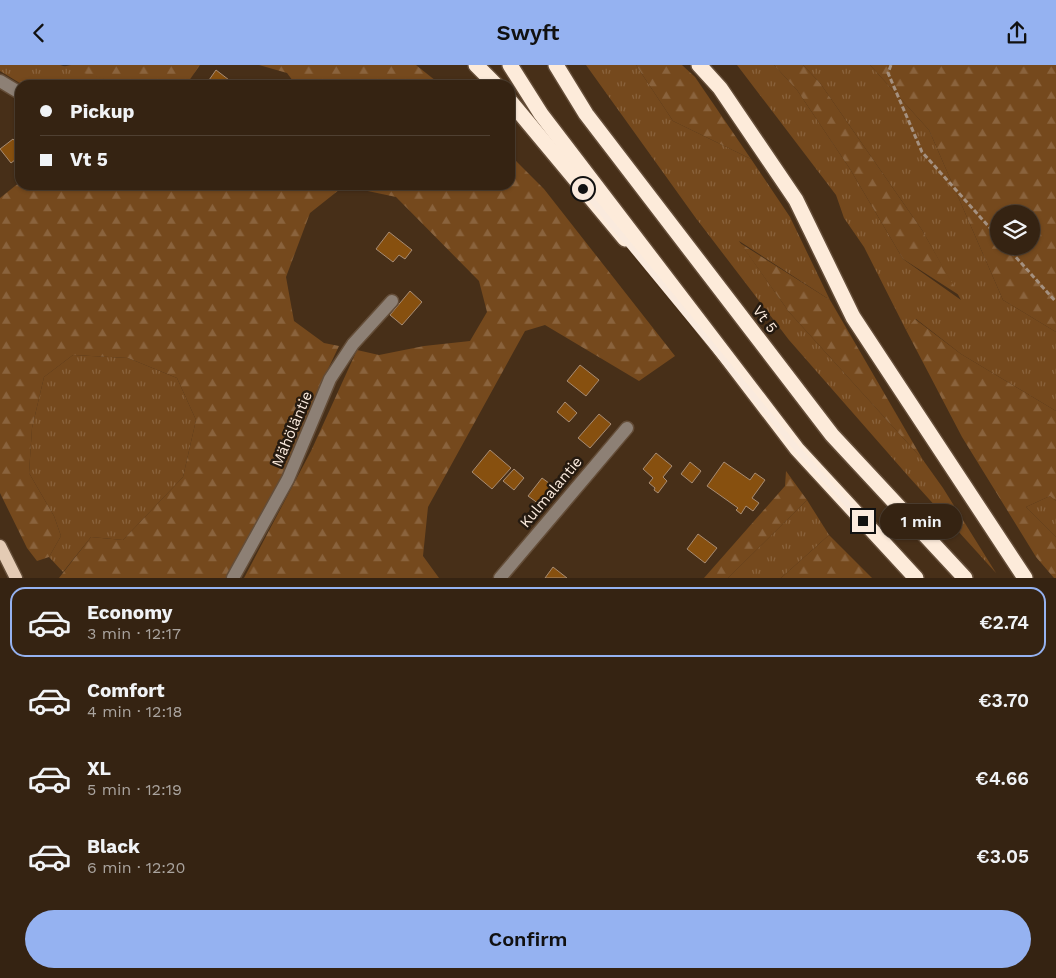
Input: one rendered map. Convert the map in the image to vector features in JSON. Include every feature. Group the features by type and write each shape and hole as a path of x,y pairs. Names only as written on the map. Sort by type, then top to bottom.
{"highway":[{"path":"476,65 491,80"},
{"path":"510,65 541,114 797,449"},
{"name":"Vt 5","path":"556,65 586,114 832,435 965,578"},
{"path":"698,65 720,88 796,199 853,317 1025,578"},
{"path":"515,107 797,449 916,578"}],"main road":[{"path":"0,546 16,578"}],"street":[{"path":"0,81 15,90"},
{"name":"Mähöläntie","path":"233,578 288,479 330,379 352,344 392,301"},
{"name":"Kulmalantie","path":"500,578 627,428"}],"path":[{"path":"891,65 888,73 922,152 990,228"},
{"path":"1014,255 1056,302"}],"green space":[{"path":"0,65 60,65 109,80 15,80 0,71"},
{"path":"71,65 200,65 190,80 108,80 62,67"},
{"path":"259,65 416,65 435,80 292,80 287,73"},
{"path":"586,65 636,65 673,121 751,159 790,217 830,300 739,241 789,312 923,460 943,488 996,573 789,340 695,217"},
{"path":"636,65 682,65 695,77 751,159 673,121"},
{"path":"737,65 774,65 797,90 850,169 903,259 961,300 922,230 820,83 803,65 870,65 929,130 1003,300 1056,332 1056,411 961,354 916,319 906,330 864,247 844,218 836,195"},
{"path":"774,65 803,65 820,83 922,230 959,295 903,259 850,169 797,90"},
{"path":"870,65 1056,65 1056,332 1003,300 929,130"},
{"path":"515,160 544,189 675,356 639,381 545,325 525,331 428,507 423,556 439,578 244,578 311,451 357,350 379,355 424,346 470,341 487,312 479,281 396,197 363,190 515,190"},
{"path":"15,186 15,190 339,190 310,213 286,277 294,321 324,343 339,346 319,388 285,475 227,578 59,578 91,537 123,540 183,477 196,420 177,378 128,358 73,355 44,377 32,428 29,473 54,516 61,536 49,557 37,561 27,548 0,493 0,198"},
{"path":"740,243 830,300 923,460 789,312"},
{"path":"915,319 961,354 1056,411 1056,501 1050,496 1026,507 1056,537 1056,578 1036,557 962,437 906,330"},
{"path":"73,355 128,358 177,378 196,420 183,477 123,540 91,537 63,572 49,557 61,536 54,516 29,473 32,428 44,377"},
{"path":"786,471 807,500 728,578 704,578 785,486"},
{"path":"1050,496 1056,501 1056,537 1026,507"},
{"path":"807,500 829,535 781,578 728,578"},
{"path":"829,535 872,578 781,578"}],"building":[{"path":"216,70 229,80 209,80"},
{"path":"13,139 15,141 15,160 11,163 0,149"},
{"path":"389,232 412,250 405,259 399,255 393,262 376,249"},
{"path":"410,291 422,302 402,325 390,315"},
{"path":"580,365 599,380 586,396 567,381"},
{"path":"565,402 577,413 569,422 557,412"},
{"path":"599,414 611,424 590,448 578,438"},
{"path":"490,450 511,468 492,489 472,472"},
{"path":"656,453 672,466 663,477 667,481 658,493 649,483 653,478 643,469"},
{"path":"690,462 701,471 692,483 681,474"},
{"path":"724,462 750,480 755,473 765,480 752,498 759,503 753,511 746,506 741,514 736,510 738,508 707,486"},
{"path":"514,469 524,478 514,490 503,481"},
{"path":"542,478 553,486 539,504 528,496"},
{"path":"698,534 717,548 705,563 687,549"},
{"path":"553,567 567,578 545,578"}],"route":[{"path":"583,189 797,449 863,521"}]}
